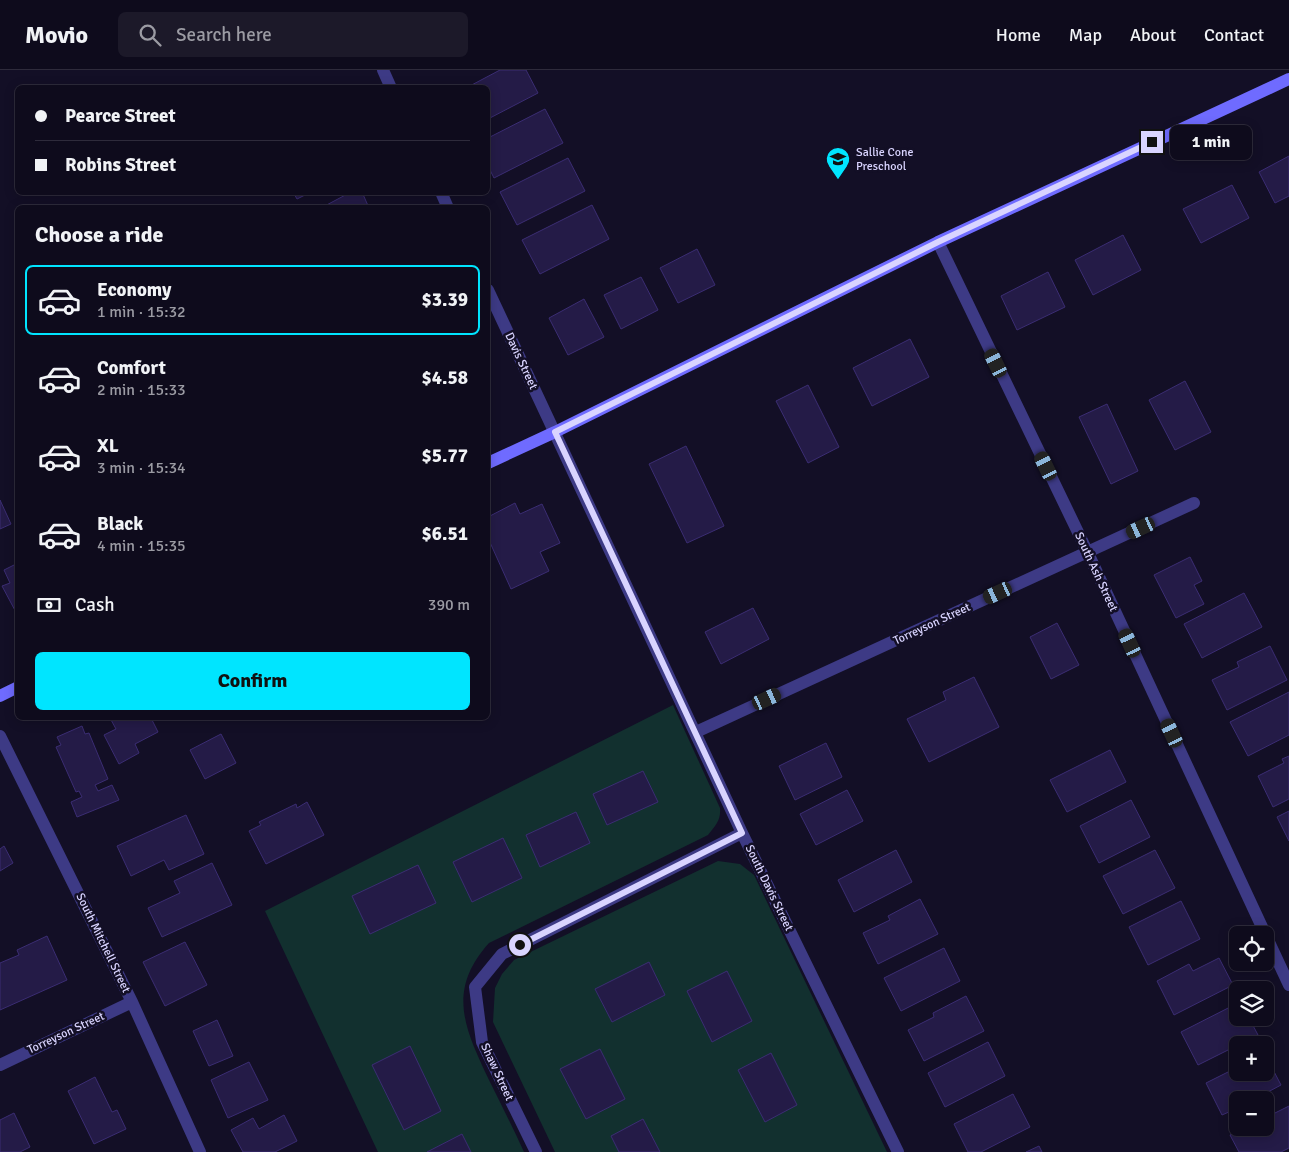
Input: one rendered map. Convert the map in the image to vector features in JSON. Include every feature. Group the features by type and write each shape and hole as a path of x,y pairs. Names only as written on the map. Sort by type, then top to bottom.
{"street":[{"path":"383,70 390,85"},
{"path":"490,461 555,432 938,242 1289,79"},
{"name":"South Ash Street","path":"938,242 1088,552 1289,985"},
{"name":"Davis Street","path":"490,294 555,432"},
{"name":"South Davis Street","path":"555,432 742,833 898,1152"},
{"name":"Torreyson Street","path":"696,732 1194,503"},
{"path":"0,696 15,688"},
{"name":"South Mitchell Street","path":"0,736 132,1002 200,1152"},
{"name":"Shaw Street","path":"536,1152 482,1042 475,987 502,954 742,833"},
{"name":"Torreyson Street","path":"0,1065 132,1002"}],"green space":[{"path":"673,705 720,808 719,819 708,835 489,943 467,977 464,1010 467,1027 480,1061 524,1152 378,1152 265,911"},
{"path":"718,861 740,864 754,875 887,1152 555,1152 493,1022 495,988 502,974 514,960"}],"building":[{"path":"500,70 526,70 538,93 490,118 490,85 472,85"},
{"path":"545,109 563,143 494,178 490,170 490,137"},
{"path":"1289,156 1289,196 1275,203 1259,172"},
{"path":"568,158 585,191 517,225 500,192"},
{"path":"1232,185 1249,218 1201,243 1183,209"},
{"path":"295,195 305,195 297,199"},
{"path":"345,195 363,195 368,205 327,205"},
{"path":"592,205 609,239 540,274 522,240"},
{"path":"1123,235 1141,270 1093,295 1075,260"},
{"path":"697,249 715,285 678,303 660,268"},
{"path":"1048,272 1065,307 1017,330 1001,296"},
{"path":"641,277 658,310 621,329 604,295"},
{"path":"584,299 604,337 568,355 549,318"},
{"path":"910,339 929,377 872,406 853,368"},
{"path":"1185,381 1211,432 1175,450 1149,400"},
{"path":"808,385 839,447 808,463 776,401"},
{"path":"1107,404 1138,471 1111,484 1079,417"},
{"path":"686,446 724,526 687,543 649,464"},
{"path":"0,500 11,524 0,529"},
{"path":"515,503 520,514 542,504 560,543 540,552 549,571 511,589 490,542 490,516"},
{"path":"1190,557 1202,581 1194,585 1204,604 1176,618 1154,575"},
{"path":"15,564 15,610 2,586 10,583 4,570"},
{"path":"1244,593 1262,627 1202,658 1184,624"},
{"path":"753,608 769,639 721,664 705,632"},
{"path":"1057,623 1079,665 1051,679 1030,637"},
{"path":"1270,646 1287,680 1227,710 1212,680 1239,667 1237,662"},
{"path":"974,677 999,727 929,762 907,719 946,700 943,692"},
{"path":"1289,692 1289,735 1248,756 1230,722"},
{"path":"111,720 152,720 158,732 135,744 139,753 119,764 104,735 116,729"},
{"path":"82,726 85,734 89,733 108,779 95,785 98,791 112,785 119,800 77,817 71,802 82,797 79,791 76,792 56,747 61,745 57,737"},
{"path":"221,734 236,763 205,779 190,750"},
{"path":"826,743 842,777 795,800 779,766"},
{"path":"1110,750 1126,782 1067,812 1050,780"},
{"path":"1289,756 1289,799 1273,807 1258,776 1284,763 1282,759"},
{"path":"643,771 658,802 607,825 593,794"},
{"path":"847,790 863,821 816,845 800,814"},
{"path":"1131,800 1150,837 1099,863 1080,826"},
{"path":"307,802 324,835 266,864 249,831 261,825 259,822 296,804 297,808"},
{"path":"1289,811 1289,841 1277,817"},
{"path":"576,812 590,843 540,867 526,835"},
{"path":"186,815 204,854 169,870 164,860 131,876 117,846"},
{"path":"503,838 522,878 472,902 453,862"},
{"path":"4,846 13,863 0,871 0,849"},
{"path":"896,850 912,882 854,912 838,880"},
{"path":"1155,850 1175,888 1123,914 1103,876"},
{"path":"212,863 232,905 162,937 148,908 180,893 174,881"},
{"path":"418,865 436,903 370,934 352,896"},
{"path":"920,899 938,934 878,964 863,933 890,920 888,916"},
{"path":"1181,901 1200,939 1148,965 1129,927"},
{"path":"47,936 67,980 0,1010 0,963 19,955 17,950"},
{"path":"185,942 207,985 165,1006 143,962"},
{"path":"944,948 960,981 901,1011 884,978"},
{"path":"1219,958 1231,981 1229,981 1229,987 1174,1015 1157,981 1189,964 1193,971"},
{"path":"649,962 665,995 612,1022 595,989"},
{"path":"727,971 752,1021 712,1042 687,991"},
{"path":"966,996 984,1031 924,1061 908,1030 934,1017 933,1013"},
{"path":"1229,1008 1229,1026 1253,1026 1258,1035 1229,1036 1229,1050 1198,1065 1181,1032"},
{"path":"217,1020 233,1056 209,1066 193,1031"},
{"path":"988,1042 1005,1076 945,1107 928,1073"},
{"path":"410,1046 441,1111 404,1130 372,1065"},
{"path":"600,1049 625,1099 586,1119 560,1069"},
{"path":"771,1053 797,1105 765,1122 738,1070"},
{"path":"249,1062 268,1100 228,1118 211,1080"},
{"path":"1229,1072 1229,1081 1274,1081 1274,1072 1281,1085 1270,1091 1229,1091 1229,1112 1222,1115 1206,1083"},
{"path":"95,1077 112,1112 117,1110 126,1129 94,1144 68,1091"},
{"path":"1013,1094 1030,1127 981,1152 968,1152 954,1124"},
{"path":"1289,1106 1289,1148 1281,1152 1239,1152 1231,1136 1274,1136 1274,1114"},
{"path":"14,1113 30,1147 20,1152 0,1152 0,1120"},
{"path":"284,1115 297,1141 275,1152 243,1152 231,1130 253,1118 259,1129"},
{"path":"643,1119 660,1152 619,1152 611,1136"},
{"path":"462,1134 471,1152 427,1152"},
{"path":"1039,1146 1042,1152 1026,1152"}],"place":[{"name":"Sallie Cone Preschool","path":"838,180"}],"route":[{"path":"520,945 742,833 555,432 938,242 1152,142"}]}
